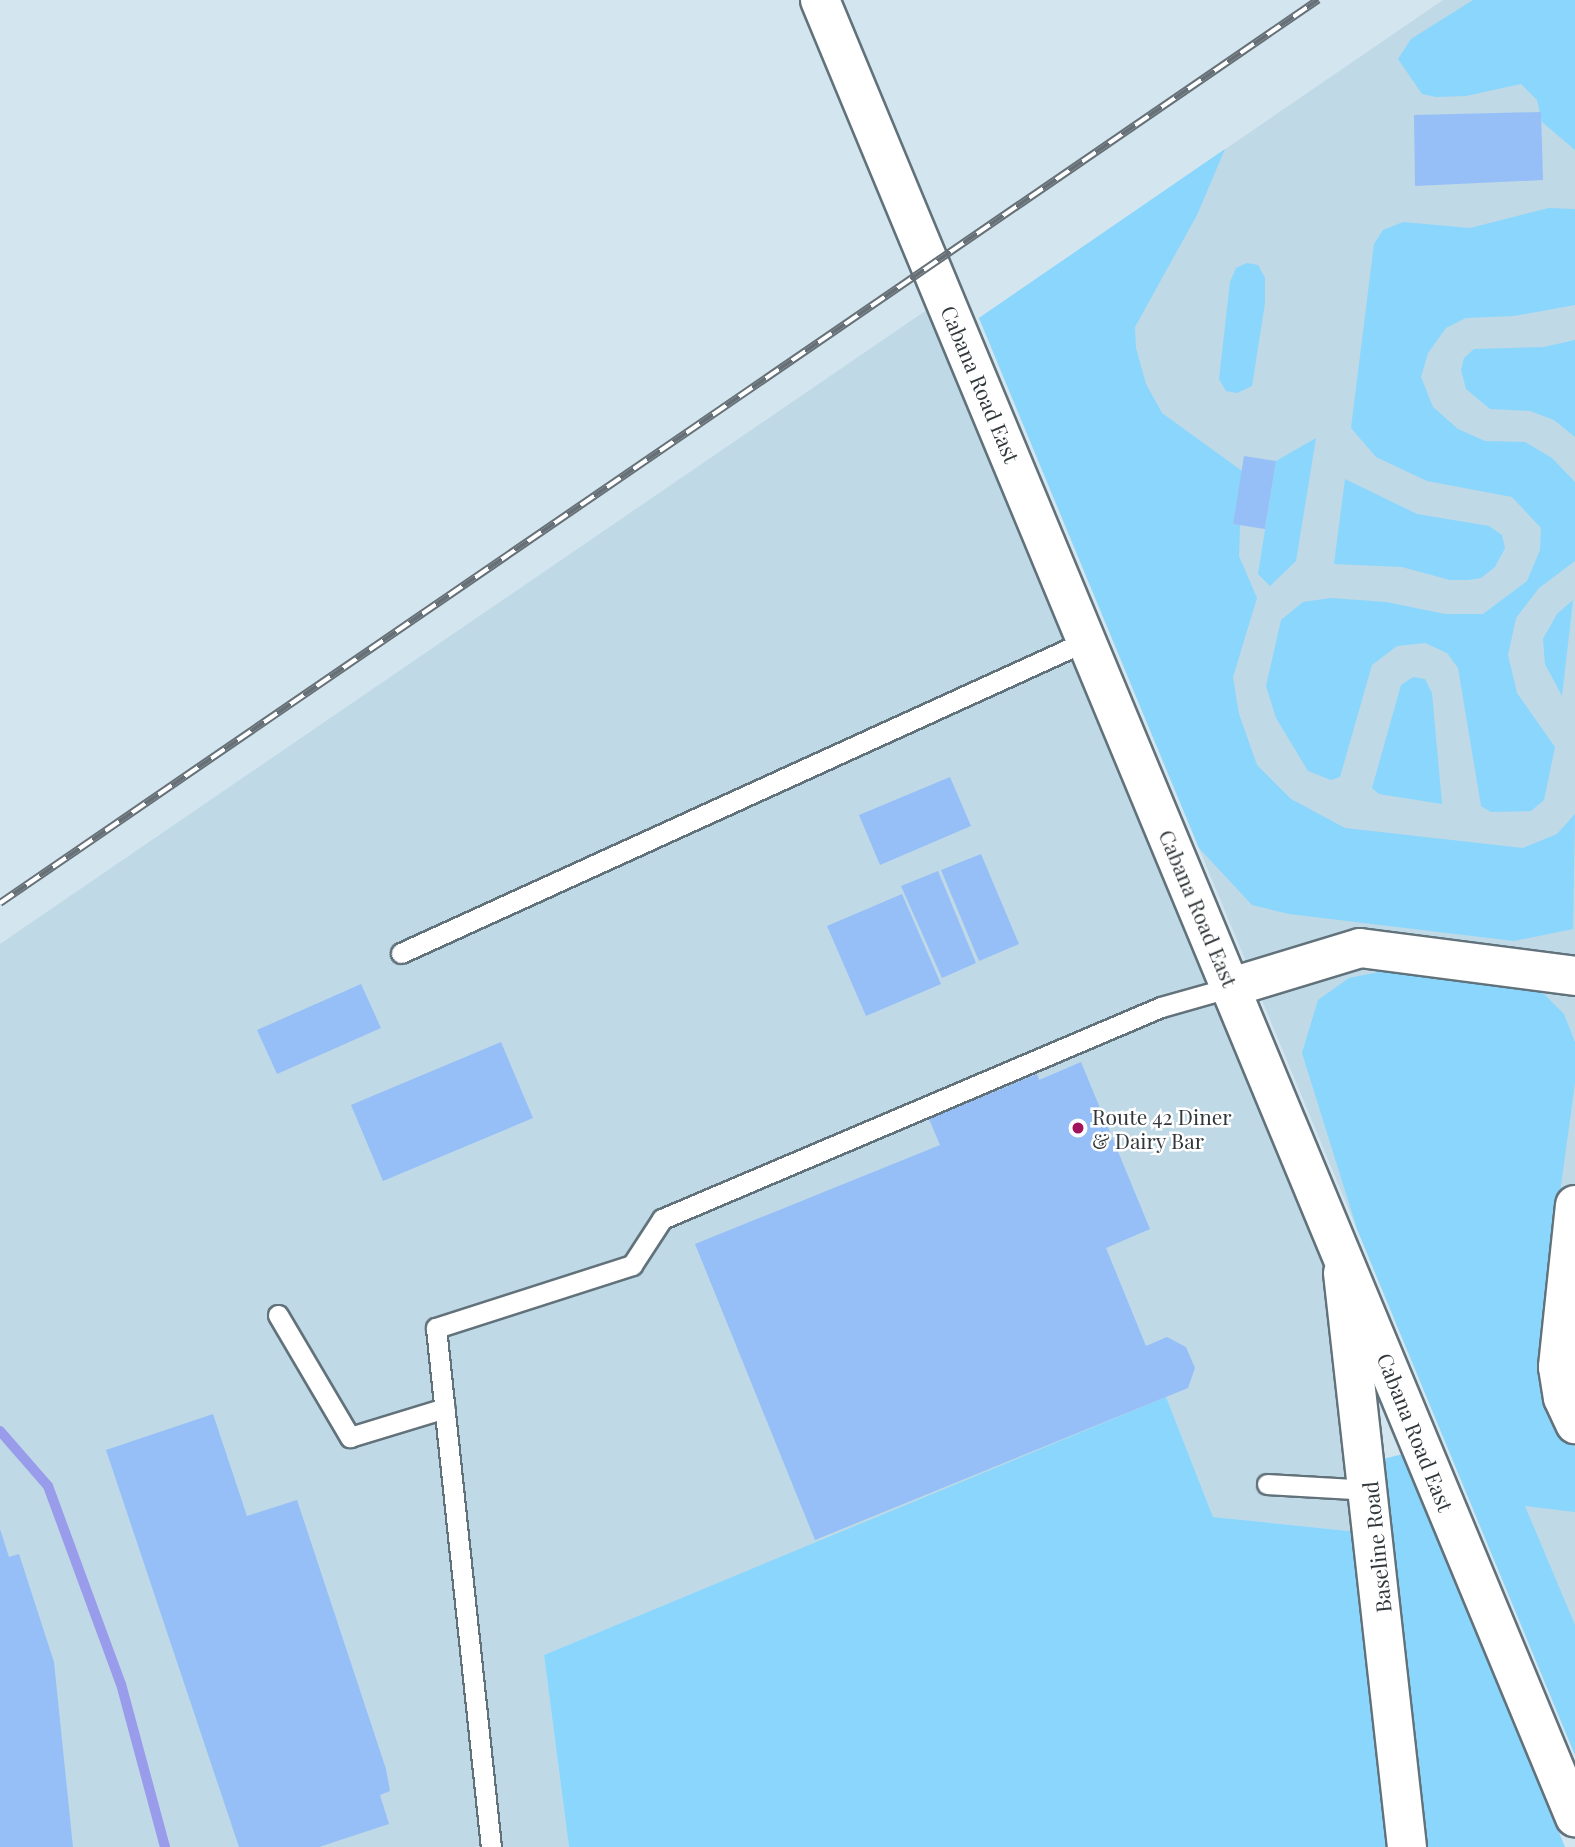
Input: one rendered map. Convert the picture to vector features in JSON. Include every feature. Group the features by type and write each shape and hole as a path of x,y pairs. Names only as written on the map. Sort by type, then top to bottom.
{"main road":[{"name":"Cabana Road East","path":"820,0 1575,1817"},
{"path":"1232,987 1360,948 1575,976"},
{"path":"1575,1205 1558,1367 1563,1398 1575,1424"},
{"name":"Baseline Road","path":"1340,1247 1370,1490 1407,1847"}],"lane":[{"path":"401,953 1088,640"},
{"path":"491,1847 436,1328 632,1265 662,1219 1161,1007 1232,987"},
{"path":"278,1315 350,1437 445,1408"},
{"path":"1267,1484 1370,1490"}],"shaded area":[{"path":"1443,0 1575,0 1575,1755 979,318"},
{"path":"1473,0 1575,0 1575,150 1542,122 1537,100 1521,84 1466,96 1436,97 1422,94 1398,59 1411,39"},
{"path":"1225,149 1197,215 1135,327 1136,348 1146,384 1162,413 1242,471 1233,524 1240,525 1239,556 1257,598 1233,677 1239,714 1257,765 1291,799 1345,828 1523,848 1557,834 1575,814 1573,929 1514,941 1289,914 1252,905 1199,848 979,318"},
{"path":"1549,208 1575,209 1575,305 1514,316 1466,318 1446,328 1428,353 1421,377 1433,407 1458,429 1485,441 1525,442 1552,458 1575,482 1575,561 1539,588 1516,618 1508,655 1517,693 1555,747 1544,800 1531,811 1491,812 1481,806 1458,668 1447,653 1425,643 1397,646 1372,665 1340,777 1331,780 1308,771 1276,718 1266,686 1281,620 1303,602 1331,598 1386,602 1445,614 1483,614 1527,581 1540,550 1541,528 1512,497 1427,481 1376,457 1351,428 1374,244 1383,230 1403,222 1470,228"},
{"path":"1247,263 1258,265 1265,278 1265,303 1252,386 1237,393 1226,391 1219,379 1230,282 1236,268"},
{"path":"934,305 1327,1271 1358,1532 1213,1517 1166,1398 544,1655 569,1847 0,1847 0,944"},
{"path":"1575,340 1575,437 1554,420 1530,411 1490,409 1466,389 1461,370 1464,358 1474,349 1544,347"},
{"path":"1316,438 1296,561 1270,586 1258,574 1276,461"},
{"path":"1345,479 1417,514 1489,526 1502,535 1505,548 1495,567 1481,578 1468,580 1450,580 1402,567 1334,564"},
{"path":"1573,600 1562,696 1545,664 1543,639 1557,614"},
{"path":"1413,677 1425,679 1432,693 1442,804 1379,794 1372,788 1401,685"},
{"path":"1389,970 1540,990 1564,1014 1575,1042 1575,1083 1541,1331 1552,1403 1575,1448 1575,1512 1525,1506 1575,1625 1575,1755 1357,1229 1302,1053 1318,1000 1349,978"},
{"path":"1166,1397 1213,1517 1358,1532 1392,1847 569,1847 544,1655"},
{"path":"1403,1454 1565,1847 1425,1847 1383,1459"}],"building":[{"path":"1541,112 1543,180 1415,186 1414,115"},
{"path":"1244,456 1276,461 1265,529 1233,524"},
{"path":"950,777 971,826 880,865 859,815"},
{"path":"981,854 1019,944 979,961 941,870"},
{"path":"938,871 976,963 942,978 901,886"},
{"path":"902,894 941,984 866,1016 827,926"},
{"path":"361,984 381,1028 277,1074 257,1030"},
{"path":"501,1042 533,1118 383,1181 351,1105"},
{"path":"1081,1062 1150,1229 1106,1248 1146,1346 1167,1337 1186,1347 1195,1368 1188,1388 815,1540 695,1244 940,1145 929,1119 1037,1074 1039,1080"},
{"path":"213,1414 247,1516 297,1500 386,1769 390,1791 380,1795 389,1824 319,1847 239,1847 106,1450"},
{"path":"0,1529 9,1557 19,1554 54,1662 73,1847 0,1847"}],"waterway":[{"path":"0,1431 48,1486 121,1684 165,1847"}],"railway":[{"path":"0,903 1318,0"}],"place":[{"name":"Route 42 Diner & Dairy Bar","path":"1078,1128"}]}
